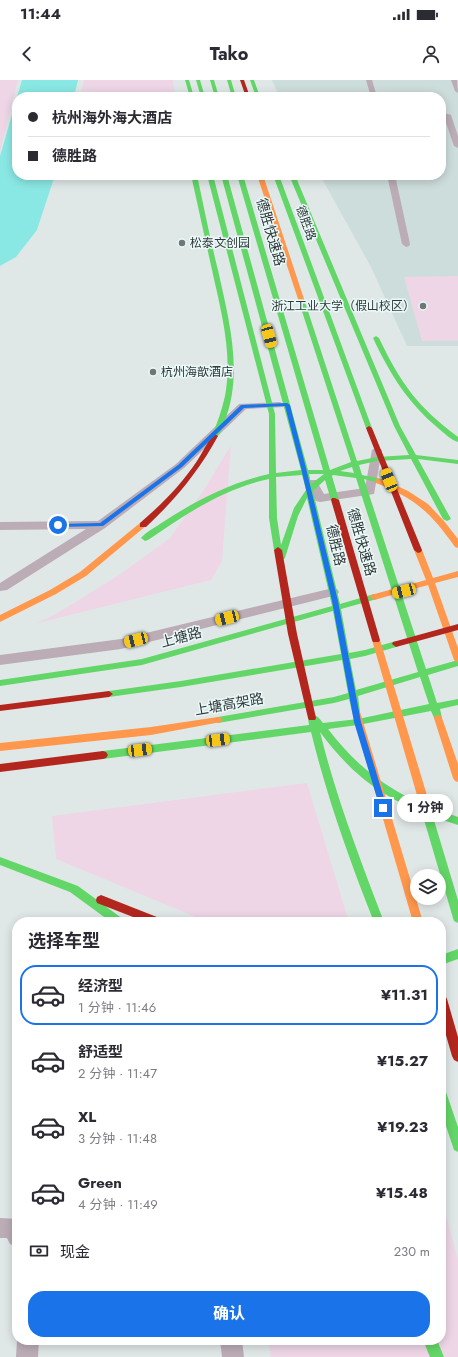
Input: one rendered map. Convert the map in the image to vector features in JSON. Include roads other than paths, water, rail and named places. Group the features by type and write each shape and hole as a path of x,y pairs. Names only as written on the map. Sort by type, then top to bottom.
{"main road":[{"path":"187,80 190,92"},
{"path":"198,80 202,92"},
{"path":"212,80 216,92"},
{"path":"229,80 233,92"},
{"path":"242,80 246,92"},
{"path":"252,80 256,92"},
{"path":"83,574 141,527 174,497 195,469 213,440 224,412 229,386 232,356 229,331 195,180"},
{"path":"211,180 272,414 273,518 287,611 298,661 326,775 352,853 377,917"},
{"name":"德胜路","path":"225,180 304,468 337,609 358,722 416,917"},
{"name":"德胜快速路","path":"241,180 458,918"},
{"name":"德胜快速路","path":"262,180 458,778"},
{"name":"德胜路","path":"278,180 377,450 431,583 458,660"},
{"path":"294,180 397,426 458,539"},
{"path":"371,327 387,363 407,396 438,426 458,440"},
{"path":"280,561 294,518 302,501 314,485 332,474 368,461 391,458 419,456 458,462"},
{"path":"0,619 83,574 214,495 252,481 288,473 318,471 352,474 382,482 404,491 434,513 458,545"},
{"name":"上塘路","path":"0,683 142,662 431,583 458,574"},
{"name":"上塘高架路","path":"0,708 181,684 365,653 458,627"},
{"name":"上塘高架路","path":"0,747 151,731 334,700 458,664"},
{"path":"0,768 358,722 458,702"},
{"path":"312,715 348,759 369,779 399,798 436,815 458,821"},
{"path":"0,861 145,917"},
{"path":"74,889 112,917"},
{"path":"446,958 458,954"},
{"path":"446,1016 458,1056"},
{"path":"446,1109 458,1146"},
{"path":"432,1345 437,1357"}],"lane":[{"path":"369,80 373,92"},
{"path":"454,80 458,91"},
{"path":"446,114 458,146"},
{"path":"392,180 406,244"},
{"path":"0,587 3,587 101,525 180,466 243,406 287,405"},
{"path":"304,468 320,498 370,491 377,450"},
{"path":"0,526 101,525"},
{"path":"0,660 121,644 333,592"},
{"path":"0,1228 12,1228"},
{"path":"27,1357 28,1345"},
{"path":"232,1345 233,1357"}],"water":[{"path":"22,80 78,80 75,92 18,92"},
{"path":"12,114 12,180 53,180 37,230 16,257 0,266 0,156"}],"place":[{"name":"松泰文创园","path":"182,243"},
{"name":"浙江工业大学（假山校区）","path":"423,306"},
{"name":"杭州海歆酒店","path":"153,372"}]}
